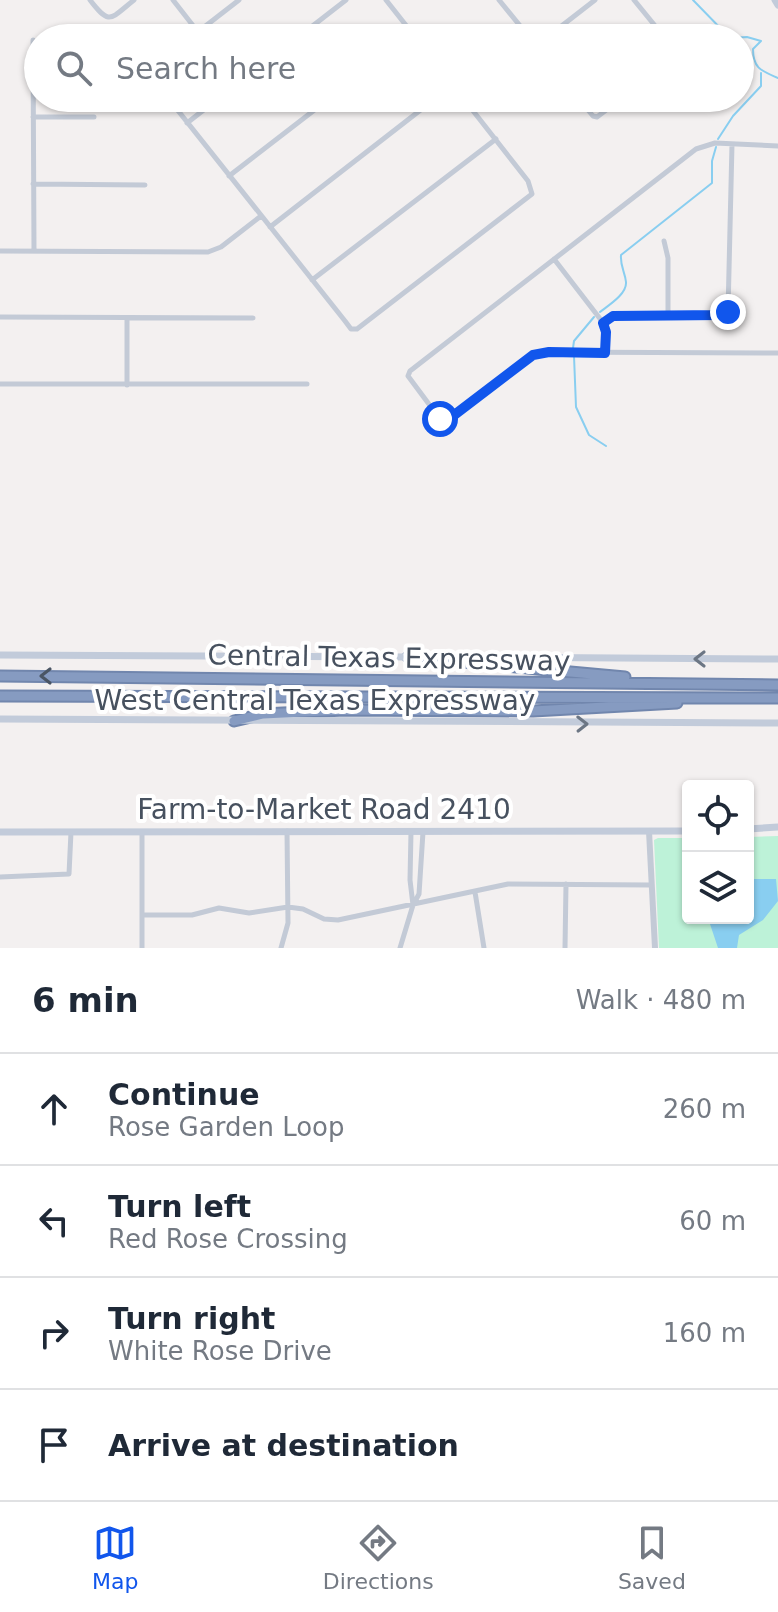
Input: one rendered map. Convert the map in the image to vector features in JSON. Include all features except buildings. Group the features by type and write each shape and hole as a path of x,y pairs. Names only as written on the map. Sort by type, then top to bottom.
{"highway":[{"path":"408,657 610,676 648,683"},
{"name":"Central Texas Expressway","path":"0,676 778,685"},
{"name":"Central Texas Expressway","path":"0,696 778,698"},
{"path":"234,721 245,716 293,712 533,711 688,703 706,698"}],"main road":[{"name":"West Central Texas Expressway","path":"0,655 778,659"},
{"name":"West Central Texas Expressway","path":"0,719 778,723"},
{"path":"754,829 778,827"},
{"name":"Farm-to-Market Road 2410","path":"0,832 682,831"}],"street":[{"path":"90,0 107,18 134,0"},
{"path":"173,0 192,24"},
{"path":"208,24 239,0"},
{"path":"315,24 346,0"},
{"path":"386,0 403,24"},
{"path":"499,0 519,24"},
{"path":"564,24 595,0"},
{"path":"634,0 654,24"},
{"path":"33,112 34,251"},
{"path":"179,112 351,329 357,329 367,322 532,194 528,181 474,112"},
{"path":"187,123 201,112"},
{"path":"229,176 312,112"},
{"path":"270,227 418,112"},
{"path":"33,117 94,117"},
{"path":"312,280 496,139"},
{"path":"778,146 715,143 696,149 410,371 410,380 440,419 447,420 533,355 549,352 778,353"},
{"path":"603,323 619,315 721,315 728,312 732,144"},
{"path":"33,184 145,185"},
{"path":"0,251 208,252 221,247 261,216"},
{"path":"664,241 668,258 668,316"},
{"path":"554,259 603,323 605,353"},
{"path":"0,317 253,318"},
{"path":"127,317 127,385"},
{"path":"0,384 307,384"},
{"path":"281,948 286,933 288,907 287,830"},
{"path":"142,831 142,948"},
{"path":"649,831 655,948"},
{"path":"0,877 69,874 71,832"},
{"path":"411,832 413,905"},
{"path":"400,948 419,894 423,832"},
{"path":"142,915 192,915 219,908 249,913 288,907 303,909 324,919 338,920 508,884 650,885"},
{"path":"565,948 566,884"},
{"path":"475,892 484,948"}],"green space":[{"path":"778,836 778,948 659,948 654,840 682,838 682,924 754,924 754,837"}],"water":[{"path":"754,879 776,879 778,901 763,920 739,935 737,948 718,948 710,924 754,924"}],"waterway":[{"path":"693,0 716,24"},
{"path":"754,39 761,41 754,48"},
{"path":"754,55 763,71 778,78"},
{"path":"754,94 761,86 761,73"},
{"path":"718,139 737,112"},
{"path":"600,312 617,299 626,286 621,255 712,183 712,161 716,147"},
{"path":"573,348 574,341 594,317"},
{"path":"574,356 576,407 589,435 606,446"}],"route":[{"path":"440,419 449,419 533,355 542,352 605,353 603,323 613,316 721,315 728,312"}]}
